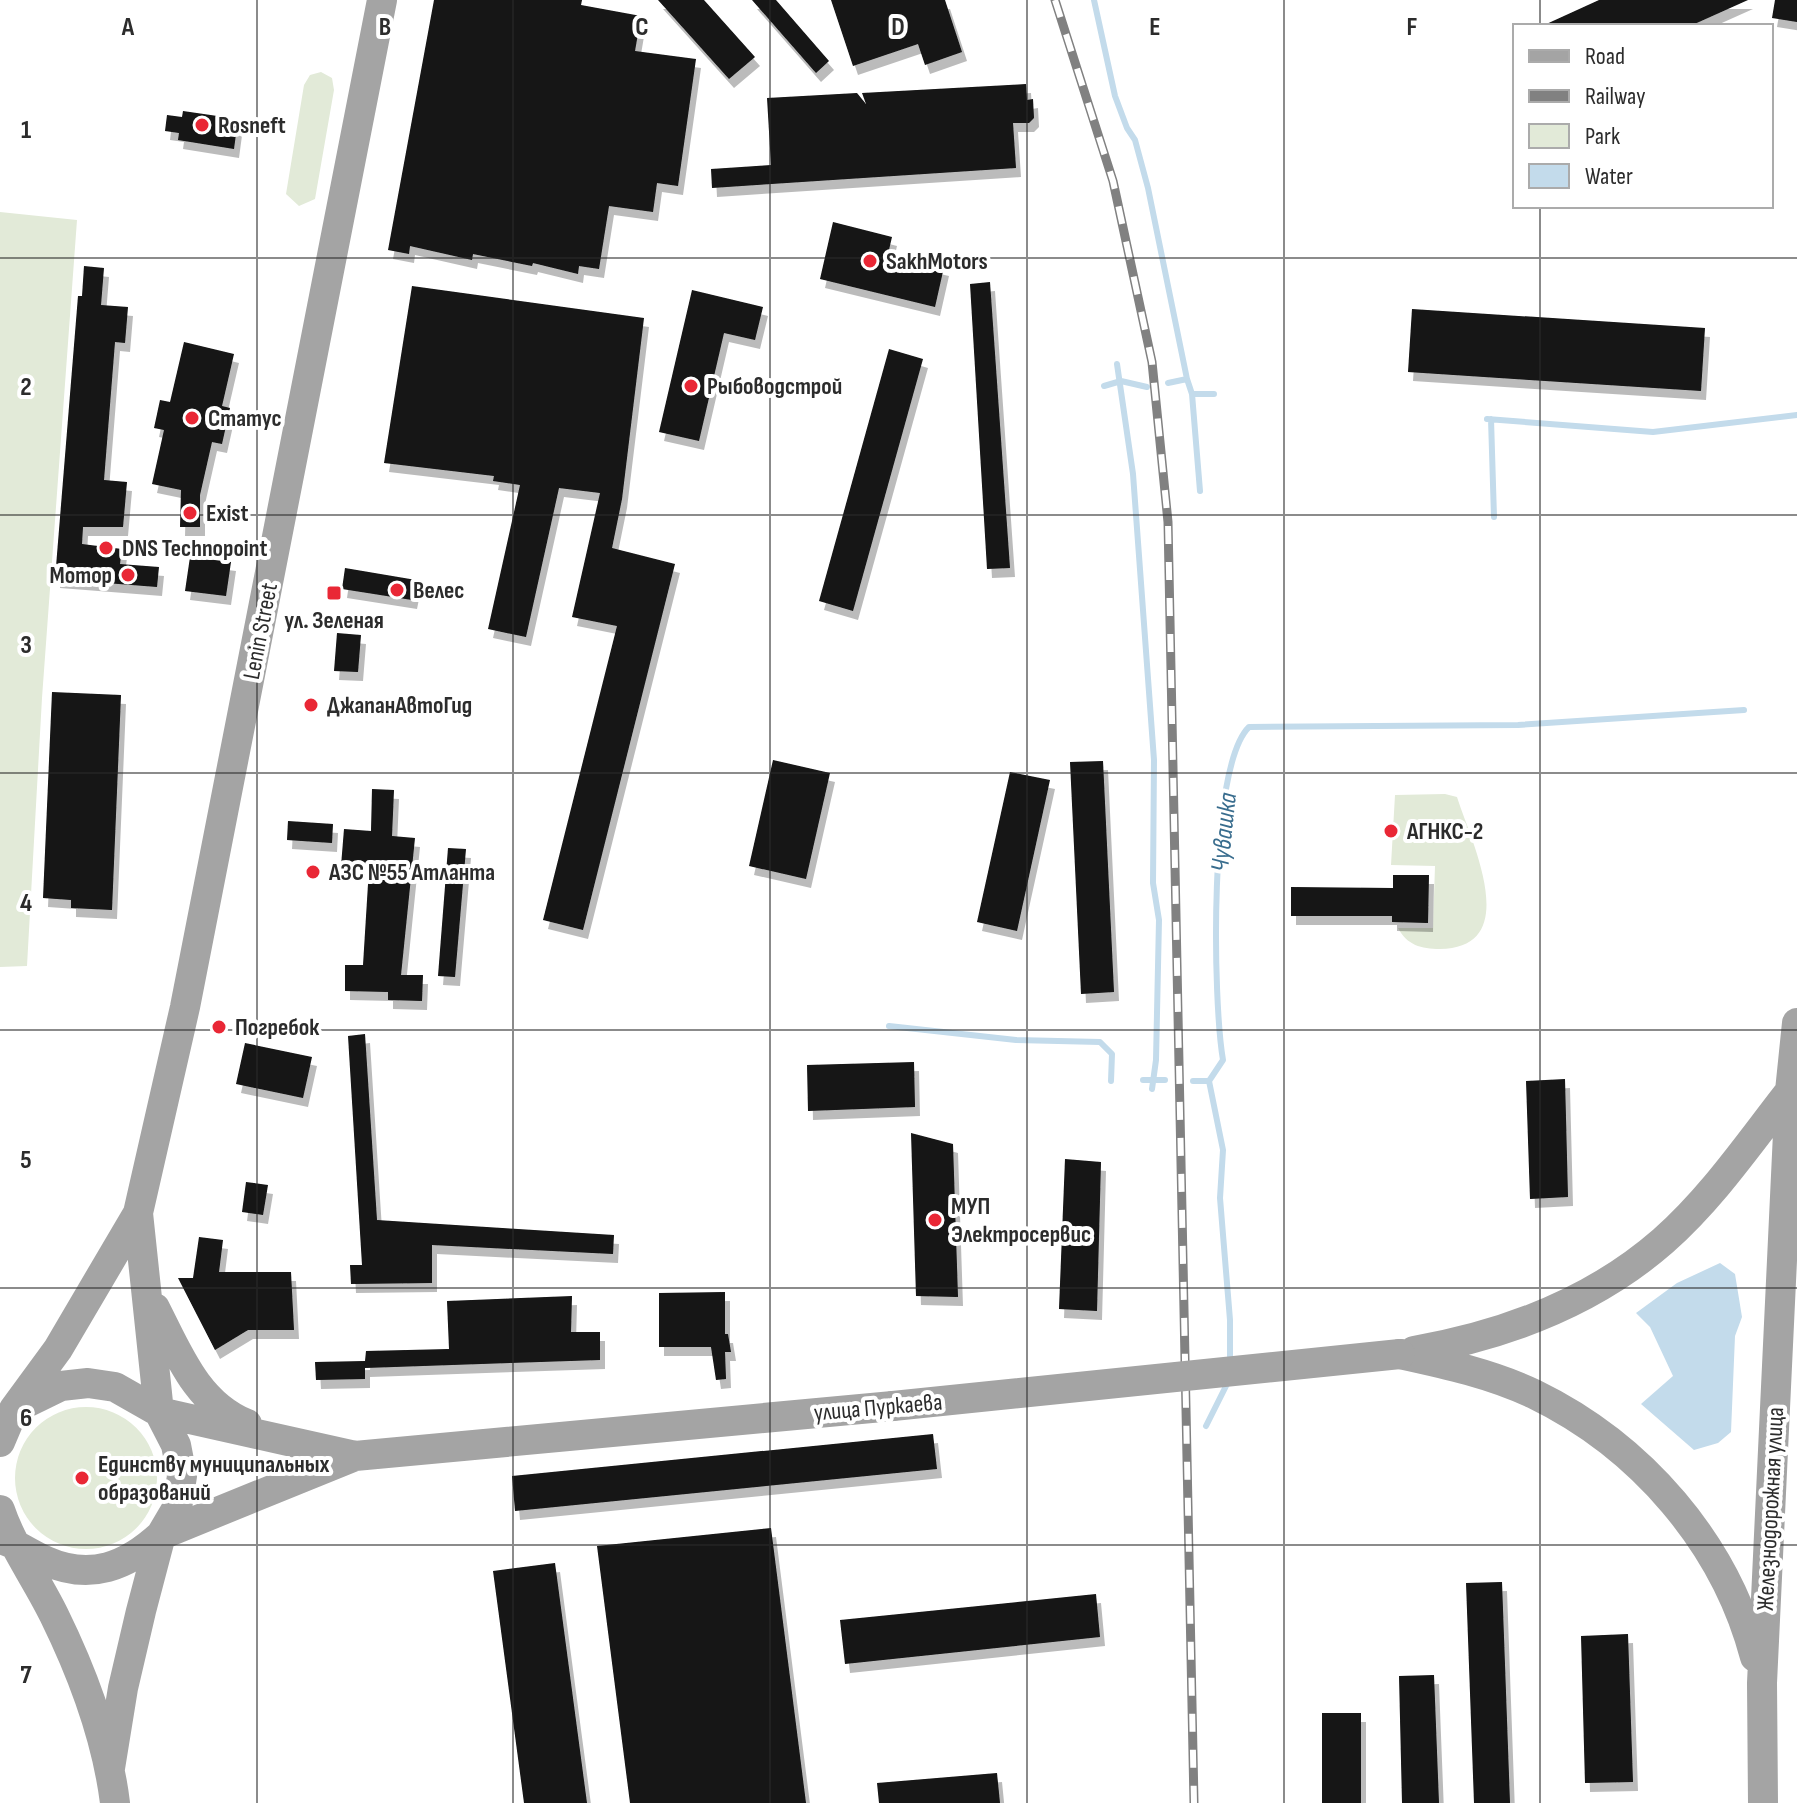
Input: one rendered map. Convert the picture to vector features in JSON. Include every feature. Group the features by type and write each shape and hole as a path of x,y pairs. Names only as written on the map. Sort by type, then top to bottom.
{"main road":[{"name":"Lenin Street","path":"138,1213 185,1007 382,0"},
{"name":"Железнодорожная улица","path":"1763,1803 1762,1683 1790,1091 1797,1023"},
{"path":"1400,1354 1471,1341 1540,1318 1592,1291 1663,1241 1713,1188 1790,1091"},
{"path":"110,1768 123,1688 161,1535 177,1508 182,1476 176,1445 159,1412 138,1213"},
{"path":"0,1442 7,1413 58,1349 138,1213"},
{"path":"148,1293 190,1375 212,1402 242,1422 309,1446"},
{"path":"1400,1354 1469,1369 1534,1394 1606,1439 1649,1475 1695,1528 1736,1602 1748,1628 1762,1683"},
{"name":"улица Пуркаева","path":"355,1456 893,1406 1400,1354"},
{"path":"7,1413 61,1386 88,1383 115,1387 159,1412 355,1456"},
{"path":"9,1542 46,1561 76,1570 108,1569 138,1556 161,1535 355,1456"},
{"path":"0,1510 9,1542 55,1616 86,1689 110,1768 115,1803"}],"green space":[{"path":"321,72 332,78 334,90 315,199 299,206 286,194 304,85 310,75"},
{"path":"0,212 77,220 42,698 27,966 0,967"},
{"path":"1445,794 1457,797 1472,838 1485,888 1486,912 1480,931 1466,944 1433,949 1410,942 1398,928 1433,928 1435,866 1391,865 1395,795"},
{"path":"86,1407 113,1413 136,1428 151,1451 157,1478 151,1505 136,1528 113,1543 86,1549 59,1543 36,1528 21,1505 15,1478 21,1451 36,1428 59,1413"}],"water":[{"path":"1720,1263 1735,1274 1742,1317 1735,1336 1731,1432 1718,1443 1694,1450 1641,1404 1673,1376 1650,1327 1636,1313 1677,1283"}],"building":[{"path":"434,0 582,0 581,5 641,16 635,51 696,59 678,186 657,183 653,212 609,206 599,269 579,266 578,274 473,254 472,260 410,246 409,254 388,250"},
{"path":"658,0 704,0 755,57 729,79"},
{"path":"752,0 776,0 829,61 816,73"},
{"path":"831,0 945,0 962,52 925,65 918,44 853,66"},
{"path":"1599,0 1748,0 1694,24 1546,24"},
{"path":"1775,0 1797,0 1797,22 1772,18"},
{"path":"1026,84 1027,100 1033,99 1034,118 1029,123 1013,123 1016,168 712,188 711,169 771,165 767,98 857,93 866,104 862,93"},
{"name":"Rosneft","path":"183,111 238,119 234,149 178,140 179,133 165,131 167,115 182,117"},
{"name":"SakhMotors","path":"833,222 892,237 888,254 944,267 935,307 820,279"},
{"path":"84,266 104,268 101,305 128,307 125,343 115,342 104,480 127,482 123,527 83,527 82,544 122,549 120,564 159,567 157,587 55,579 78,296 82,296"},
{"path":"990,282 1010,568 987,569 970,284"},
{"path":"412,286 644,318 622,499 612,548 675,564 583,930 543,920 617,626 572,617 600,493 559,488 526,637 488,629 520,485 493,481 494,476 384,463"},
{"name":"Рыбоводстрой","path":"692,290 763,307 755,340 724,333 699,441 659,432"},
{"path":"1412,309 1705,328 1701,391 1408,372"},
{"name":"Статус","path":"184,342 234,354 222,406 230,408 222,444 212,442 200,495 200,527 180,527 181,490 152,484 164,430 154,428 160,400 170,402"},
{"path":"889,349 923,359 853,611 819,601"},
{"path":"190,557 231,562 226,596 185,591"},
{"path":"345,568 416,580 412,600 342,589"},
{"path":"337,633 361,635 358,672 334,671"},
{"path":"52,692 121,695 112,910 71,908 71,900 43,898"},
{"path":"773,760 830,773 806,879 749,866"},
{"path":"1103,761 1114,992 1081,994 1070,762"},
{"path":"1010,772 1050,780 1017,931 977,922"},
{"path":"372,789 394,790 392,836 415,838 401,975 423,975 422,1001 388,1000 388,992 345,991 345,965 363,965 369,868 341,866 344,829 371,831"},
{"path":"288,821 333,824 332,843 287,840"},
{"path":"448,848 466,849 455,977 438,976"},
{"path":"1393,875 1429,875 1428,923 1392,922 1392,916 1291,916 1291,887 1393,888"},
{"path":"365,1034 377,1220 614,1235 613,1254 432,1245 432,1283 351,1284 350,1265 362,1265 348,1036"},
{"path":"245,1043 312,1057 303,1098 236,1084"},
{"path":"914,1062 915,1107 808,1111 807,1065"},
{"path":"1565,1079 1568,1197 1530,1199 1526,1081"},
{"name":"МУП Электросервис","path":"911,1133 953,1144 958,1297 916,1296"},
{"path":"1065,1159 1101,1162 1097,1311 1059,1309"},
{"path":"246,1182 268,1185 263,1215 242,1212"},
{"path":"199,1237 223,1240 219,1272 291,1272 294,1330 248,1330 215,1350 178,1278 193,1278"},
{"path":"725,1292 725,1334 728,1334 731,1352 725,1352 726,1379 716,1380 711,1347 659,1347 659,1293"},
{"path":"572,1296 571,1332 600,1332 600,1360 365,1368 365,1379 316,1380 315,1362 365,1361 366,1351 449,1349 447,1301"},
{"path":"933,1434 937,1469 515,1511 512,1476"},
{"path":"771,1528 806,1803 630,1803 597,1546"},
{"path":"555,1563 587,1803 524,1803 493,1571"},
{"path":"1502,1582 1510,1803 1474,1803 1466,1583"},
{"path":"1096,1594 1100,1637 845,1664 840,1620"},
{"path":"1628,1634 1633,1782 1585,1783 1581,1636"},
{"path":"1434,1675 1439,1803 1402,1803 1399,1676"},
{"path":"1322,1713 1361,1713 1361,1803 1322,1803"},
{"path":"997,1773 1000,1803 879,1803 877,1783"}],"waterway":[{"path":"1094,0 1115,96 1135,140 1148,188 1187,379 1192,394 1214,394"},
{"path":"1117,364 1133,474 1154,760 1153,883 1159,920 1156,1060 1152,1089"},
{"path":"1168,383 1187,379"},
{"path":"1104,386 1121,381 1147,387"},
{"path":"1192,394 1200,491"},
{"path":"1487,419 1653,432 1797,415"},
{"path":"1491,419 1494,517"},
{"name":"Чувашка","path":"1230,1361 1230,1320 1220,1198 1223,1150 1209,1081 1223,1060 1216,940 1220,835 1226,788 1236,750 1249,727 1518,725 1744,710"},
{"path":"889,1026 1016,1040 1100,1042 1112,1054 1111,1081"},
{"path":"1143,1080 1165,1080"},
{"path":"1193,1081 1209,1081"},
{"name":"Чувашка","path":"1206,1426 1229,1380"}],"railway":[{"path":"1055,0 1113,181 1152,362 1168,522 1194,1803"}],"place":[{"name":"Rosneft","path":"202,125"},
{"name":"SakhMotors","path":"870,261"},
{"name":"Рыбоводстрой","path":"691,386"},
{"name":"Статус","path":"192,418"},
{"name":"Exist","path":"190,513"},
{"name":"DNS Technopoint","path":"106,548"},
{"name":"Мотор","path":"128,575"},
{"name":"Велес","path":"397,590"},
{"name":"ул. Зеленая","path":"334,593"},
{"name":"ДжапанАвтоГид","path":"311,705"},
{"name":"АГНКС-2","path":"1391,831"},
{"name":"АЗС №55 Атланта","path":"313,872"},
{"name":"Погребок","path":"219,1027"},
{"name":"МУП Электросервис","path":"935,1220"},
{"name":"Единству муниципальных образований","path":"82,1478"}]}
